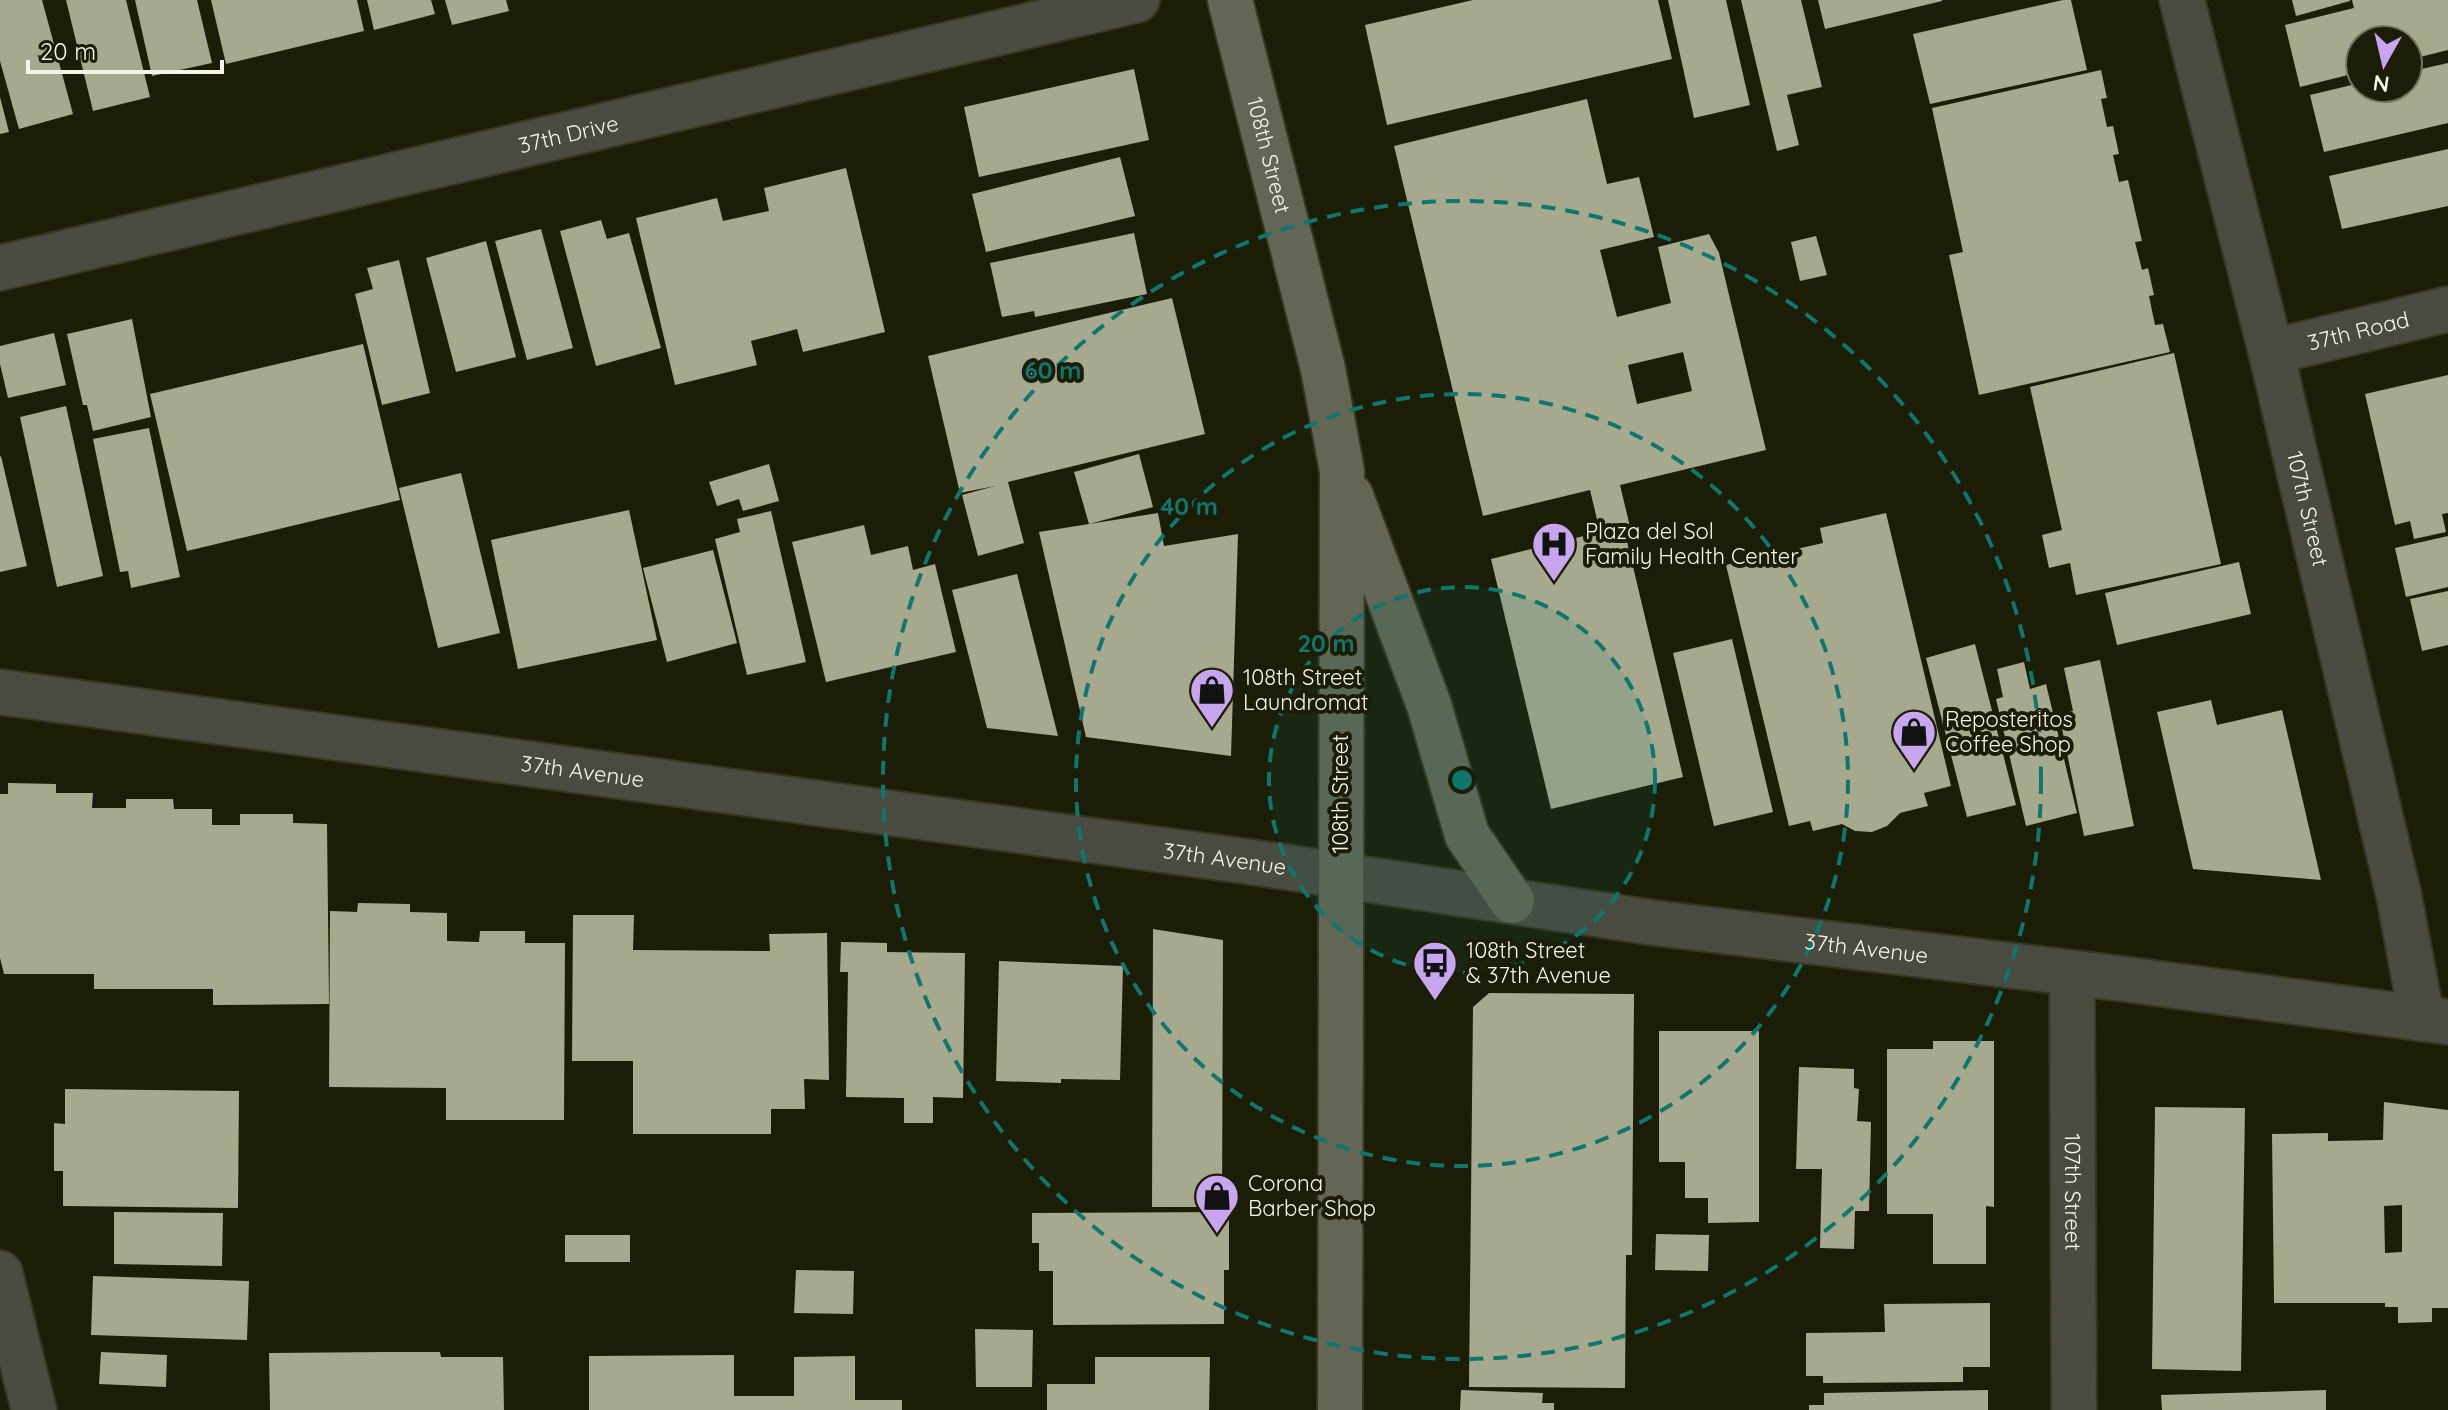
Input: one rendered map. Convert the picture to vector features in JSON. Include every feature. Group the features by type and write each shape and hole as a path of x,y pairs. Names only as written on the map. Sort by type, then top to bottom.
{"main road":[{"name":"108th Street","path":"1230,0 1323,369 1342,471 1340,1410"},
{"path":"1342,471 1429,705 1467,835 1512,901"}],"street":[{"name":"37th Drive","path":"0,268 1137,0"},
{"name":"107th Street","path":"2182,0 2271,352 2399,896 2435,1020"},
{"name":"37th Road","path":"2271,352 2448,309"},
{"name":"37th Avenue","path":"0,692 1340,875 1655,923 2435,1020"},
{"name":"107th Street","path":"2072,974 2074,1410"},
{"path":"0,1273 34,1410"}],"building":[{"path":"0,0 42,0 73,114 19,129 0,61"},
{"path":"66,0 126,0 150,97 93,111"},
{"path":"135,0 197,0 212,63 152,76"},
{"path":"211,0 357,0 364,31 226,64"},
{"path":"367,0 431,0 435,14 374,30"},
{"path":"445,0 506,0 509,11 452,25"},
{"path":"1473,0 1658,0 1672,59 1387,125 1365,25"},
{"path":"1668,0 1726,0 1750,105 1694,118"},
{"path":"1741,0 1801,0 1822,87 1787,95 1799,145 1777,151"},
{"path":"1818,0 1942,0 1942,1 1825,29"},
{"path":"2071,0 2087,70 1930,104 1913,34"},
{"path":"2292,0 2350,0 2350,1 2296,16"},
{"path":"2352,0 2448,0 2448,50 2424,56 2424,24 2344,24 2344,76 2300,87 2285,25 2354,8"},
{"path":"2448,63 2448,123 2324,152 2310,95 2344,87 2344,104 2424,104 2424,68"},
{"path":"1134,69 1149,140 979,177 964,107"},
{"path":"2101,70 2107,98 2101,99 2107,127 2113,126 2119,154 2113,155 2119,182 2128,180 2142,241 2135,242 2142,270 2148,268 2154,295 2149,296 2155,325 2163,324 2170,352 1979,395 1949,255 1963,252 1932,108"},
{"path":"0,97 9,132 0,134"},
{"path":"1587,99 1607,184 1639,177 1654,237 1600,250 1617,317 1671,303 1658,247 1709,234 1719,253 1766,450 1620,485 1631,531 1625,533 1683,777 1551,809 1491,559 1600,532 1590,490 1483,516 1394,146","holes":["1683,352 1692,391 1637,404 1628,365"]},
{"path":"2448,149 2448,206 2342,229 2329,176"},
{"path":"1120,157 1135,216 986,252 972,194"},
{"path":"846,168 885,332 803,352 797,329 751,341 757,365 675,385 636,218 717,198 723,221 769,211 764,188"},
{"path":"601,220 607,239 629,233 661,348 596,366 560,231"},
{"path":"541,229 573,348 527,360 495,241"},
{"path":"1134,233 1147,294 1035,317 1034,311 1002,317 990,263"},
{"path":"1816,236 1827,275 1800,281 1791,242"},
{"path":"486,241 516,357 456,372 426,258"},
{"path":"399,260 430,393 382,405 355,294 373,289 367,268"},
{"path":"1172,298 1205,434 1008,482 1024,543 978,556 962,495 995,486 960,493 928,356"},
{"path":"132,319 151,417 93,431 87,405 83,405 67,334"},
{"path":"54,333 66,385 8,398 0,364 0,346"},
{"path":"363,344 400,500 187,551 150,394"},
{"path":"2174,353 2221,564 2076,595 2070,563 2049,568 2042,535 2062,530 2030,387"},
{"path":"2448,375 2448,513 2442,514 2446,532 2414,539 2410,521 2395,525 2365,394"},
{"path":"66,406 103,576 57,587 20,417"},
{"path":"149,428 180,577 131,588 128,571 120,572 93,439"},
{"path":"1139,454 1153,507 1089,524 1074,472"},
{"path":"0,457 27,566 0,572"},
{"path":"769,464 779,501 743,511 739,499 717,506 709,482"},
{"path":"461,473 500,633 438,648 399,488"},
{"path":"629,510 657,640 518,669 491,540"},
{"path":"771,511 806,662 747,675 715,539 740,532 737,519"},
{"path":"1158,513 1164,546 1238,534 1231,756 1086,737 1039,532"},
{"path":"1886,513 1951,786 1924,793 1928,806 1900,813 1887,826 1872,832 1855,831 1842,824 1813,831 1810,821 1789,826 1726,565 1823,543 1820,528"},
{"path":"864,525 871,555 908,546 913,570 935,564 956,652 826,682 792,542"},
{"path":"2448,536 2448,587 2406,597 2395,548"},
{"path":"713,550 737,643 667,662 643,568"},
{"path":"2239,562 2251,614 2117,645 2105,593"},
{"path":"1017,574 1058,736 987,728 952,590"},
{"path":"2448,591 2448,645 2422,651 2410,599"},
{"path":"1732,639 1773,812 1714,826 1673,653"},
{"path":"1975,644 2016,805 1967,817 1926,658"},
{"path":"2100,660 2134,826 2084,836 2059,714 2073,711 2064,668"},
{"path":"2024,662 2030,689 2046,684 2077,813 2026,826 1996,699 2003,697 1997,669"},
{"path":"2211,700 2217,725 2282,710 2321,880 2193,869 2157,712"},
{"path":"8,783 56,784 56,793 93,793 92,808 126,808 126,799 173,799 174,809 212,809 212,825 240,825 240,814 293,814 293,823 327,824 329,1004 213,1005 213,989 94,989 94,974 4,974 0,958 0,794 8,794"},
{"path":"358,903 410,904 410,912 447,913 447,941 479,942 480,931 525,931 525,943 565,943 564,1120 446,1120 446,1088 329,1087 330,911 357,912"},
{"path":"573,915 634,915 633,950 770,951 769,934 827,933 829,1080 804,1079 805,1109 771,1109 771,1134 633,1134 633,1061 572,1061"},
{"path":"1153,929 1223,940 1222,1207 1152,1207"},
{"path":"841,942 887,943 887,952 965,953 963,1098 933,1097 933,1123 904,1123 904,1098 846,1097 848,972 840,972"},
{"path":"999,961 1123,966 1120,1080 1061,1079 1061,1083 996,1081"},
{"path":"1489,993 1634,994 1632,1255 1626,1255 1625,1388 1469,1387 1473,1007"},
{"path":"1659,1031 1759,1031 1759,1222 1708,1223 1708,1198 1685,1198 1685,1162 1659,1162"},
{"path":"1933,1041 1994,1041 1994,1207 1986,1206 1986,1264 1933,1264 1933,1214 1887,1214 1887,1049 1933,1049"},
{"path":"1799,1067 1854,1069 1854,1088 1859,1089 1857,1121 1871,1122 1869,1211 1855,1211 1854,1249 1820,1248 1822,1169 1796,1169"},
{"path":"65,1089 239,1091 238,1208 63,1206 63,1171 54,1171 54,1123 65,1124"},
{"path":"2384,1102 2448,1110 2448,1308 2432,1308 2432,1322 2398,1323 2398,1307 2385,1307 2385,1303 2274,1303 2272,1134 2328,1133 2328,1141 2383,1140","holes":["2402,1205 2402,1252 2385,1253 2384,1206"]},
{"path":"2155,1107 2245,1108 2241,1371 2152,1369"},
{"path":"114,1212 223,1213 222,1266 114,1264"},
{"path":"1229,1212 1229,1270 1224,1270 1224,1324 1053,1325 1053,1271 1039,1271 1039,1243 1032,1243 1032,1213"},
{"path":"1656,1234 1709,1235 1708,1271 1655,1270"},
{"path":"565,1235 630,1235 630,1262 565,1262"},
{"path":"796,1270 854,1271 853,1314 794,1313"},
{"path":"93,1276 249,1281 247,1340 91,1335"},
{"path":"1990,1303 1990,1367 1963,1367 1963,1382 1823,1383 1823,1376 1806,1376 1806,1333 1885,1332 1884,1304"},
{"path":"975,1329 1033,1330 1032,1387 976,1387"},
{"path":"101,1352 167,1355 166,1387 99,1384"},
{"path":"440,1352 441,1357 503,1357 504,1410 270,1410 269,1353"},
{"path":"734,1355 734,1396 794,1396 794,1357 855,1356 855,1400 902,1400 902,1410 589,1410 589,1356"},
{"path":"1095,1357 1210,1357 1209,1410 1047,1410 1047,1384 1095,1384"},
{"path":"1461,1390 1543,1393 1542,1403 1554,1403 1554,1410 1460,1410"},
{"path":"1988,1390 1988,1410 1809,1410 1809,1405 1824,1405 1824,1393"},
{"path":"2326,1390 2326,1410 2162,1410 2161,1395"}],"place":[{"name":"Plaza del Sol Family Health Center","path":"1554,583"},
{"name":"108th Street Laundromat","path":"1212,729"},
{"name":"Reposteritos Coffee Shop","path":"1914,771"},
{"name":"108th Street & 37th Avenue","path":"1435,1002"},
{"name":"Corona Barber Shop","path":"1217,1235"}]}
